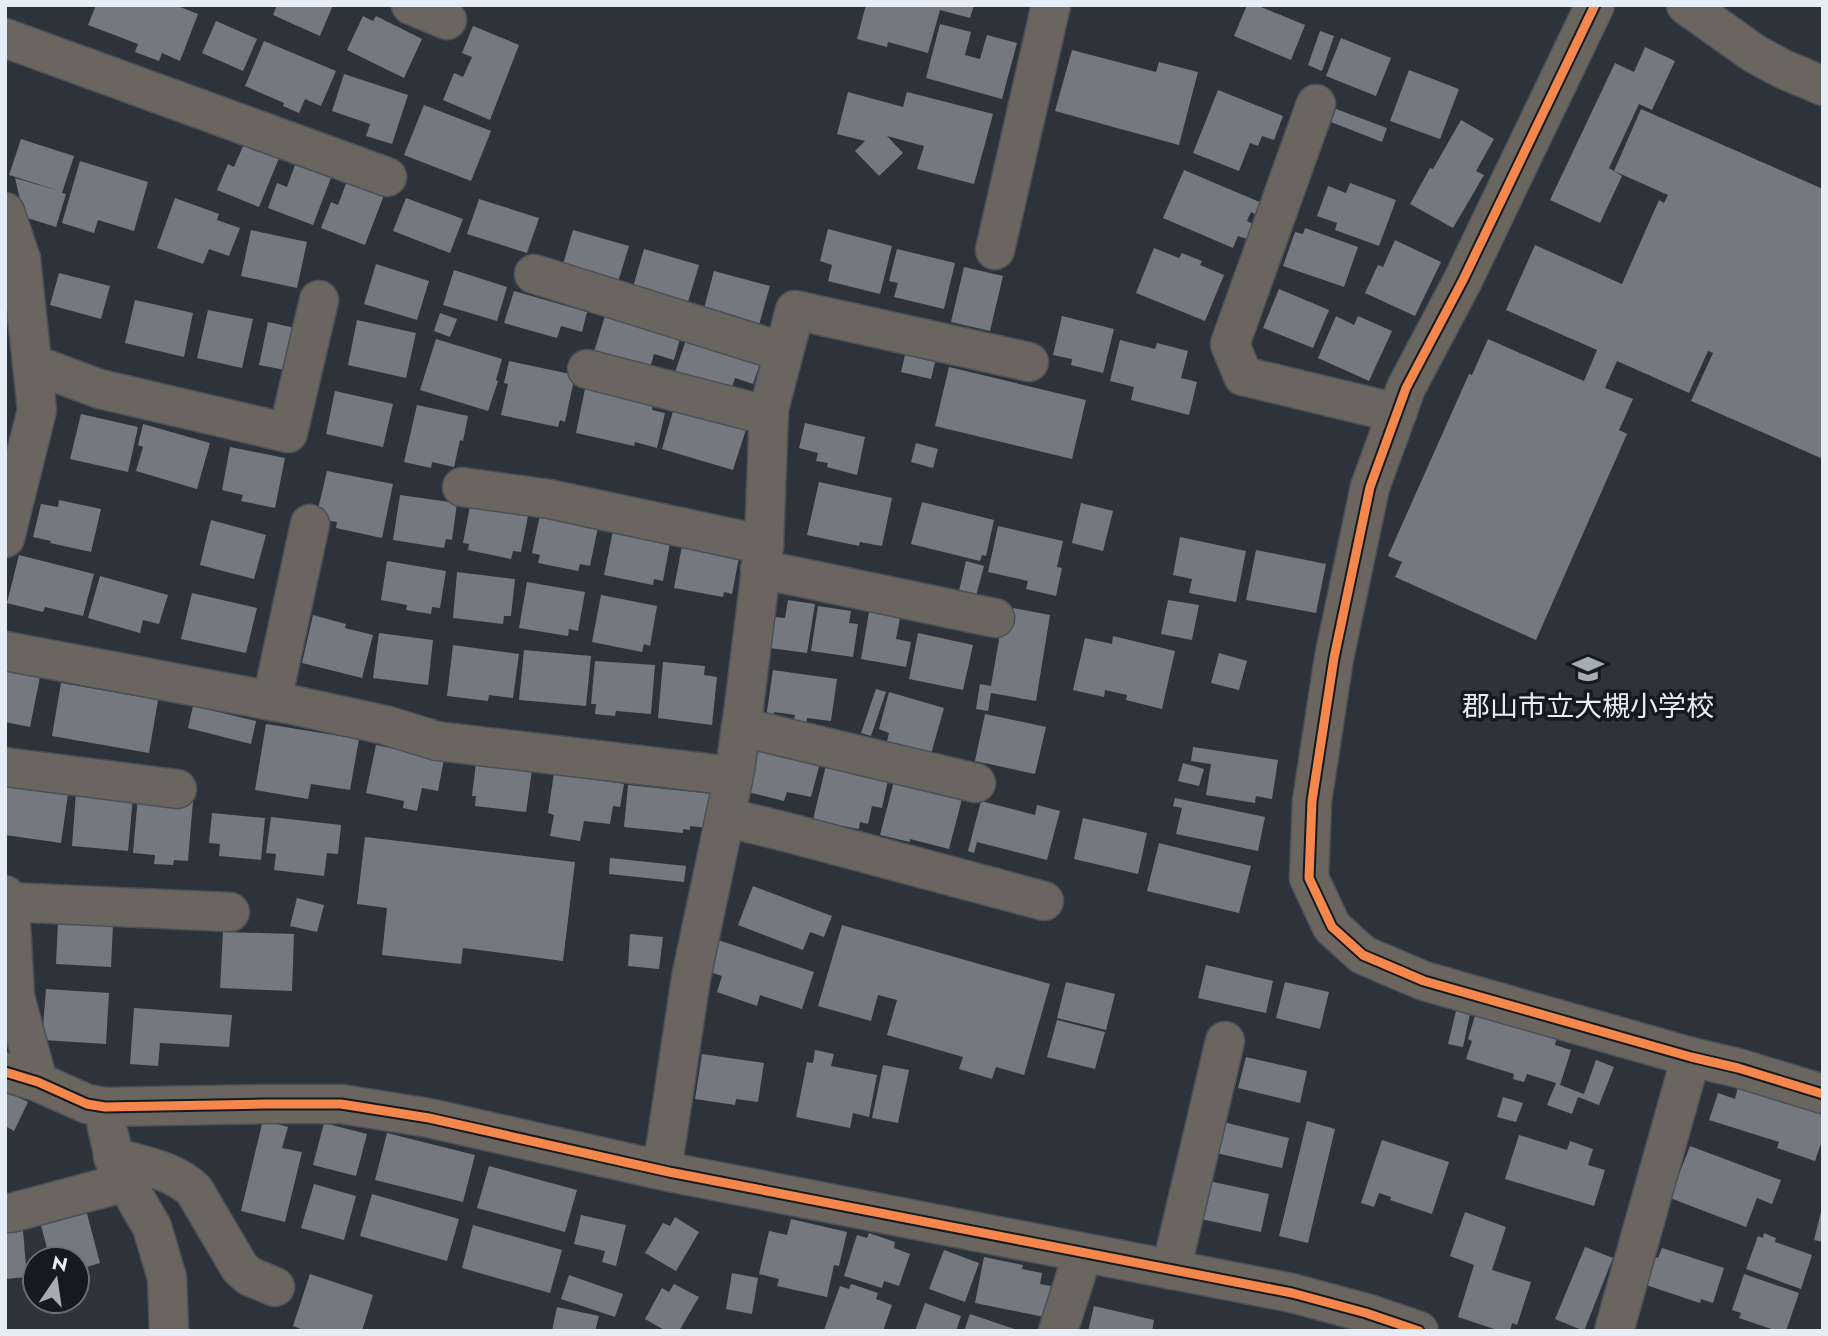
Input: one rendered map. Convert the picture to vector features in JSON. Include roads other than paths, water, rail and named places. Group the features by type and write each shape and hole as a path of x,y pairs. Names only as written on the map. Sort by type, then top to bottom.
{"street":[{"path":"411,5 447,20"},
{"path":"995,250 1051,5"},
{"path":"1686,5 1755,54 1823,86"},
{"path":"1592,6 1463,280 1406,388 1370,487 1334,658 1312,801 1309,878 1332,927 1363,955 1424,981 1823,1094"},
{"path":"5,38 387,177"},
{"path":"1316,104 1230,344 1243,376 1397,413"},
{"path":"5,212 21,259 37,410 5,538"},
{"path":"534,274 783,352"},
{"path":"32,364 100,389 288,433 319,300"},
{"path":"662,1170 691,978 741,727 762,557 769,409 795,310 1029,362"},
{"path":"587,369 769,416"},
{"path":"462,487 549,499 995,618"},
{"path":"272,700 310,524"},
{"path":"5,650 272,700 385,724 437,741 733,776"},
{"path":"741,727 976,783"},
{"path":"5,767 177,789"},
{"path":"725,817 1044,901"},
{"path":"230,912 7,898 10,907 22,1077 87,1104 105,1107 341,1104 429,1118 662,1170 1292,1293 1419,1331"},
{"path":"1171,1270 1225,1041"},
{"path":"1614,1331 1691,1057"},
{"path":"105,1107 107,1127 120,1169 152,1227 167,1278 169,1331"},
{"path":"5,1213 11,1213 120,1169 167,1173 185,1181 194,1190 240,1268 250,1276 275,1287"},
{"path":"1058,1331 1083,1252"}],"place":[{"name":"郡山市立大槻小学校","path":"1588,669"}]}
